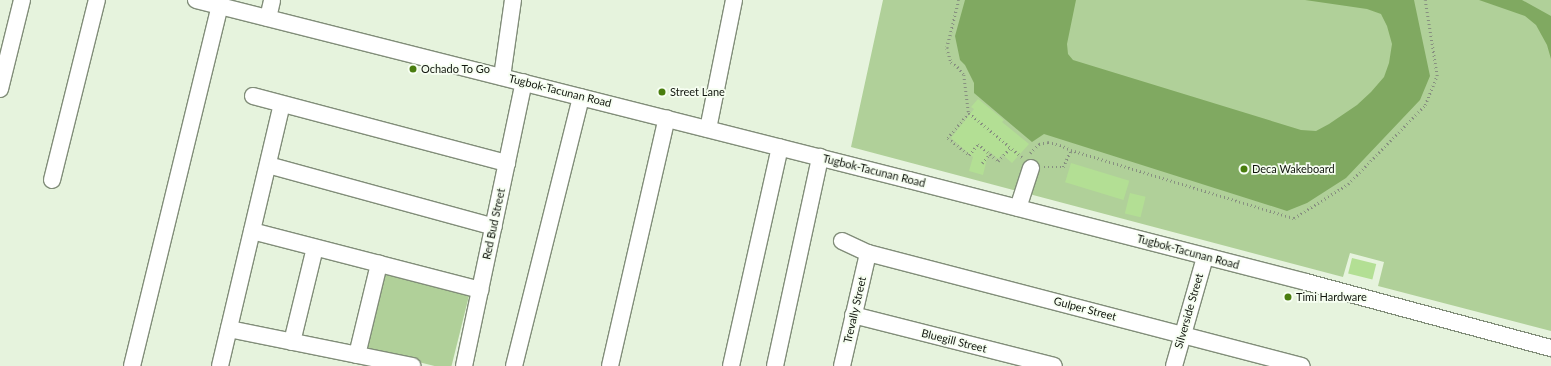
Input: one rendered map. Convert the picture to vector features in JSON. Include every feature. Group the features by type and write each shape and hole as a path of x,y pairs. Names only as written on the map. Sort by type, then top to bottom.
{"street":[{"path":"0,89 22,0"},
{"path":"52,180 97,0"},
{"name":"Tugbok-Tacunan Road","path":"196,0 820,157 1205,256 1551,348"},
{"path":"268,18 272,0"},
{"path":"502,76 513,0"},
{"path":"708,129 734,0"},
{"path":"132,366 220,6"},
{"name":"Red Bud Street","path":"464,366 524,82"},
{"path":"253,96 507,163"},
{"path":"514,366 581,97"},
{"path":"220,366 282,104"},
{"path":"610,366 667,118"},
{"path":"731,366 780,147"},
{"path":"775,366 820,157"},
{"path":"1018,208 1028,160"},
{"path":"268,165 494,227"},
{"path":"252,231 480,290"},
{"name":"Gulper Street","path":"842,241 868,253 1302,366"},
{"path":"292,342 315,248"},
{"name":"Trevally Street","path":"842,366 868,253"},
{"name":"Silverside Street","path":"1174,366 1205,256"},
{"path":"357,355 379,264"},
{"name":"Bluegill Street","path":"853,315 1054,366"},
{"path":"229,329 412,366"}],"path":[{"path":"959,0 947,48 951,62 958,67 964,75 969,113 1028,160 1063,168 1071,150"},
{"path":"1028,160 1039,144 1048,142 1294,218 1348,184 1425,105 1437,76 1425,0"},
{"path":"969,113 948,138 969,155 978,144 998,161 1011,147"},
{"path":"982,163 990,154"}],"shaded area":[{"name":"Deca Wakeboard","path":"883,0 1551,0 1551,331 1378,286 1384,262 1350,253 1343,277 851,147"},
{"path":"965,0 1076,0 1067,44 1068,54 1073,60 1301,130 1316,131 1329,124 1357,105 1371,92 1384,77 1389,63 1392,44 1387,26 1381,14 1367,9 1305,0 1414,0 1430,76 1420,100 1346,178 1307,203 1287,211 1044,134 1032,142 974,93 974,83 965,65 960,60 955,36"},
{"path":"1479,0 1522,0 1551,16 1551,59 1547,45 1536,25 1525,16"},
{"path":"384,273 469,294 452,366 435,366 365,349"}],"building":[{"path":"978,99 1004,120 1002,122 1029,144 1012,163 1002,154 998,159 989,151 983,175 969,171 973,157 951,138 974,109 971,107"},
{"path":"1071,163 1129,181 1123,200 1065,182"},
{"path":"1130,193 1146,197 1140,217 1125,213"},
{"path":"1352,258 1376,264 1372,280 1348,274"}],"place":[{"name":"Ochado To Go","path":"413,69"},
{"name":"Street Lane","path":"662,92"},
{"name":"Deca Wakeboard","path":"1244,169"},
{"name":"Timi Hardware","path":"1288,297"}]}
